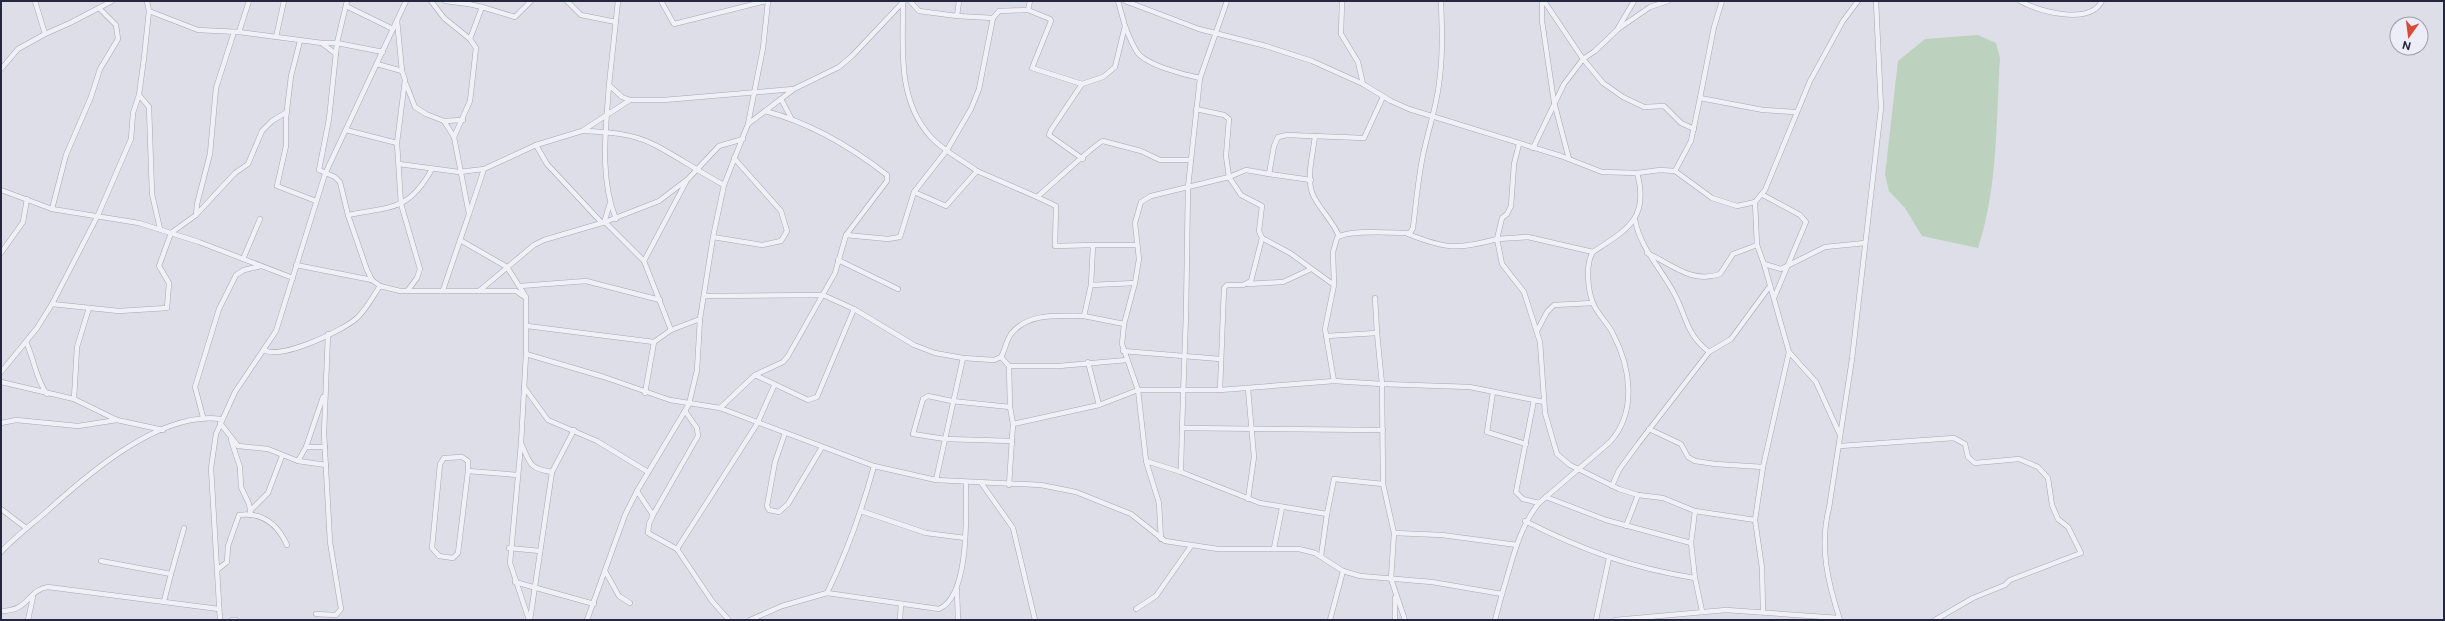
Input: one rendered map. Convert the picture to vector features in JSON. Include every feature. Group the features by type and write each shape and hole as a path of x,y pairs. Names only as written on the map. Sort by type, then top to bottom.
{"street":[{"path":"35,1 45,34"},
{"path":"1,69 18,49 112,1"},
{"path":"1,372 26,342 52,304 98,215 131,138 133,113 139,95 149,11 147,1"},
{"path":"196,216 197,204 210,154 216,88 249,1"},
{"path":"276,37 284,1"},
{"path":"220,620 211,468 214,443 220,421 235,392 264,350 279,322 316,201 326,174 406,1"},
{"path":"431,1 444,18 470,39 476,48 473,87 463,120 454,137"},
{"path":"446,1 469,3 515,17 531,1"},
{"path":"567,1 581,16 616,22"},
{"path":"612,228 615,219 610,203 606,132 609,85 618,1"},
{"path":"587,620 594,604 614,542 636,491 689,404 699,355 700,318 713,237 724,185 748,124 763,48 767,1 674,24 661,1"},
{"path":"910,1 919,11 957,16 993,18"},
{"path":"957,16 959,1"},
{"path":"1028,10 1030,1"},
{"path":"1118,1 1125,26 1137,53 1170,70 1200,78"},
{"path":"1125,1 1217,34 1291,54 1363,84 1399,106 1570,159 1602,172 1637,173 1660,170 1675,171 1696,188 1720,202 1737,206 1755,202 1763,195 1796,112 1822,58 1850,9 1858,1"},
{"path":"1181,472 1188,187 1200,78 1228,1"},
{"path":"1342,1 1342,34 1358,62 1363,84"},
{"path":"1339,236 1378,231 1410,233 1413,228 1420,174 1432,126 1432,116 1439,84 1442,58 1441,1"},
{"path":"1533,148 1550,116 1554,102 1573,71 1583,59 1602,45 1616,30 1634,1"},
{"path":"1616,30 1650,6 1668,1"},
{"path":"1675,171 1685,153 1694,129 1714,27 1722,1"},
{"path":"1615,620 1702,611 1763,612 1840,619 1827,581 1824,526 1840,446 1840,436 1881,108 1876,1"},
{"path":"2020,1 2043,11 2069,15 2096,8 2102,1"},
{"path":"748,124 794,89 839,67 852,56 904,2"},
{"path":"904,2 906,92 930,137 977,171 1056,206 1055,246 1137,245"},
{"path":"1546,2 1583,59 1603,83 1623,97 1648,108 1664,106 1681,122 1694,129"},
{"path":"1546,2 1544,32 1554,102 1570,159"},
{"path":"372,280 348,215 340,182 335,177 326,174 319,169 330,119 337,42 346,4 393,29"},
{"path":"470,39 482,7"},
{"path":"52,208 66,155 91,97 100,69 118,39 116,26 100,8"},
{"path":"846,235 888,239 900,237 914,192 947,150 963,125 979,89 993,18 999,11 1028,10 1050,19 1052,21 1032,68 1082,84 1103,77 1114,71 1125,26"},
{"path":"149,11 195,30 236,32 322,43 337,42 383,52"},
{"path":"397,20 402,71 406,80 409,94 416,107 426,114 444,121 463,120"},
{"path":"300,41 291,76 287,112 286,146 277,187 316,201"},
{"path":"322,43 336,54"},
{"path":"377,64 402,71"},
{"path":"406,80 397,142 401,204 420,269 417,278 408,290"},
{"path":"1082,84 1049,132 1051,138 1083,159"},
{"path":"609,85 615,92 630,100 664,100 754,94 794,89"},
{"path":"139,95 149,107 152,194 160,229"},
{"path":"1269,174 1274,146 1278,138 1287,135 1364,138 1383,97"},
{"path":"1700,98 1763,110 1796,112"},
{"path":"781,99 791,118"},
{"path":"399,164 459,172 484,169 536,145 582,131 630,100"},
{"path":"1196,109 1217,114 1229,119 1226,152 1229,177 1241,194 1262,206 1260,230 1262,238 1251,282 1248,284"},
{"path":"720,408 755,376 783,362 788,356 824,295 835,273 846,235 887,182 887,175 840,142 814,127 791,118 765,111"},
{"path":"52,304 127,311 167,308 169,283 159,266 171,233 196,216 234,173 248,164 257,140 265,128 287,112"},
{"path":"444,121 454,137 459,172 469,214"},
{"path":"346,130 397,142"},
{"path":"582,131 606,132 628,136 655,145 695,170 724,185"},
{"path":"1315,136 1311,180 1313,196 1333,222 1339,236 1333,248 1334,285 1325,322 1334,381"},
{"path":"644,262 688,179 695,170 719,146 743,139"},
{"path":"1038,197 1083,159 1092,147 1103,141 1141,151 1160,160 1191,160"},
{"path":"1519,144 1514,164 1511,206 1507,214 1502,218 1497,239 1502,264 1524,292 1537,331 1542,351 1544,402 1550,433 1557,454 1562,460 1578,469 1612,486 1638,495 1663,498 1695,511 1755,520"},
{"path":"536,145 547,164 603,223 612,228 644,262 671,330"},
{"path":"713,237 762,245 781,241 787,231 781,211 734,158"},
{"path":"348,215 401,204 420,189 432,169"},
{"path":"443,290 484,169"},
{"path":"1161,539 1159,503 1146,461 1142,438 1138,390 1123,351 1124,324 1134,284 1138,259 1135,223 1141,202 1151,196 1229,177 1249,170 1311,180"},
{"path":"914,192 946,206 977,171"},
{"path":"1637,173 1641,198 1635,220 1640,240 1647,253 1676,295 1692,336 1709,352"},
{"path":"479,291 507,267 544,240 615,219 659,201 688,179"},
{"path":"1,190 52,208 139,222 293,278"},
{"path":"1763,195 1806,220 1805,227 1773,299"},
{"path":"1,253 23,222 27,199"},
{"path":"1755,202 1757,245 1790,352 1816,382 1840,436"},
{"path":"603,223 610,203"},
{"path":"243,259 260,219"},
{"path":"1495,620 1525,521 1546,496 1617,434 1623,425 1629,401 1627,375 1616,339 1593,303 1589,266 1593,252 1627,228 1635,220"},
{"path":"1405,233 1434,244 1456,248 1497,239 1528,237 1593,252"},
{"path":"1262,238 1290,253 1334,285"},
{"path":"460,240 507,267 526,298 527,326 521,444 510,548 511,572 529,620"},
{"path":"1764,264 1781,269 1825,247 1865,244"},
{"path":"1084,316 1091,285 1093,245"},
{"path":"1647,253 1685,274 1700,277 1720,274 1733,254 1757,245"},
{"path":"838,260 898,289"},
{"path":"296,265 372,280 380,286 408,290 512,290 520,293 526,298"},
{"path":"203,417 195,387 219,309 236,275 244,270 261,266"},
{"path":"1220,390 1220,358 1224,288 1227,284 1267,284 1283,282 1311,269"},
{"path":"520,286 586,281 660,300"},
{"path":"1091,285 1134,284"},
{"path":"264,350 274,353 293,348 328,334 359,316 380,286"},
{"path":"1612,486 1620,470 1709,352 1731,339 1770,286"},
{"path":"704,296 824,295 854,309 914,345 935,353 963,358 994,360 1001,357 1011,335 1024,323 1045,317 1084,316 1124,324"},
{"path":"1375,298 1382,384 1383,484 1394,533 1391,579 1395,597 1405,620"},
{"path":"1537,331 1547,312 1554,305 1593,303"},
{"path":"74,399 77,347 89,308"},
{"path":"755,376 774,386 808,400 817,397 854,309"},
{"path":"527,326 654,342 671,330 700,318"},
{"path":"1326,336 1377,333"},
{"path":"316,614 336,616 341,609 330,542 325,447 324,392 328,334"},
{"path":"26,342 40,382 47,394"},
{"path":"645,393 654,342"},
{"path":"1123,351 1184,357 1220,358"},
{"path":"1763,612 1762,568 1755,520 1763,467 1790,352"},
{"path":"526,354 604,377 645,393 689,404 720,408 757,424 874,466 936,480 1061,488 1092,497 1131,514 1145,523 1161,539 1191,546 1236,549 1300,549 1321,556 1343,571 1372,578 1450,584 1502,594"},
{"path":"1001,357 1009,366 1010,407 1013,424 1009,484"},
{"path":"936,480 952,401 963,358"},
{"path":"1009,366 1059,366 1088,362 1127,360"},
{"path":"1088,362 1099,405"},
{"path":"1013,424 1099,405 1138,390 1182,391 1248,389 1334,381 1470,387 1544,402"},
{"path":"1,382 47,394 74,399 117,420 163,430"},
{"path":"524,386 548,420 574,430 648,472"},
{"path":"677,549 757,424 774,386"},
{"path":"1248,389 1252,429 1253,464 1248,499"},
{"path":"298,461 306,447 324,392"},
{"path":"1493,392 1487,432 1526,444"},
{"path":"1010,407 952,401 928,396 923,399 913,434 945,439 1012,441"},
{"path":"1534,400 1516,492 1523,499 1539,503"},
{"path":"685,411 697,428 698,436 653,515 648,529 651,536 677,549 712,601 728,620"},
{"path":"1,552 89,473 131,446 163,430 203,417 220,421 230,439 239,464 241,487 251,513 270,521 281,532 287,545"},
{"path":"1,423 16,420 78,426 117,420"},
{"path":"1182,428 1383,430"},
{"path":"1650,429 1681,444 1688,457 1695,461 1715,464 1763,467"},
{"path":"529,620 552,472 574,430"},
{"path":"785,433 768,493 767,506 773,512 779,512 788,504 822,447"},
{"path":"1840,446 1954,438 1965,444 1968,457 1975,463 2019,459 2038,467 2048,478 2052,505 2058,519 2068,527 2082,553 2010,580 2005,585 1973,598 1935,620"},
{"path":"230,439 238,446 268,449 282,456 298,461 326,465"},
{"path":"521,444 531,466 536,470 552,472"},
{"path":"306,447 325,447"},
{"path":"217,570 223,567 226,562 228,546 234,533 237,517 251,513 268,493 282,456"},
{"path":"462,457 468,461 468,471 458,553 453,558 439,556 434,553 432,548 440,464 444,458 462,457"},
{"path":"1146,461 1181,472 1248,499 1282,508 1327,514"},
{"path":"827,593 848,549 874,466"},
{"path":"468,471 518,475"},
{"path":"1321,556 1334,479 1383,484"},
{"path":"958,620 957,590 966,538 966,483"},
{"path":"982,484 1013,528 1035,620"},
{"path":"636,491 653,515"},
{"path":"1626,526 1638,495"},
{"path":"1546,496 1597,517 1691,543"},
{"path":"1274,548 1282,508"},
{"path":"1,509 26,528"},
{"path":"861,511 922,532 966,538"},
{"path":"1695,511 1691,543 1695,578 1702,611"},
{"path":"1525,521 1572,544 1609,558 1649,569 1695,578"},
{"path":"164,601 184,528"},
{"path":"1394,533 1442,535 1517,545"},
{"path":"1136,609 1156,596 1191,546"},
{"path":"510,548 540,551"},
{"path":"1596,620 1609,558"},
{"path":"101,561 171,574"},
{"path":"605,571 619,596 630,603"},
{"path":"1330,620 1343,571"},
{"path":"515,582 594,604"},
{"path":"1,611 21,607 38,590 48,587 219,609"},
{"path":"750,620 782,606 827,593 939,609 948,604 957,590"},
{"path":"28,620 34,595"},
{"path":"1395,597 1395,620"},
{"path":"900,620 901,604"}],"green space":[{"path":"1978,35 1996,43 2000,58 1993,178 1985,225 1978,248 1922,236 1905,208 1889,191 1885,175 1898,61 1925,39"}]}
